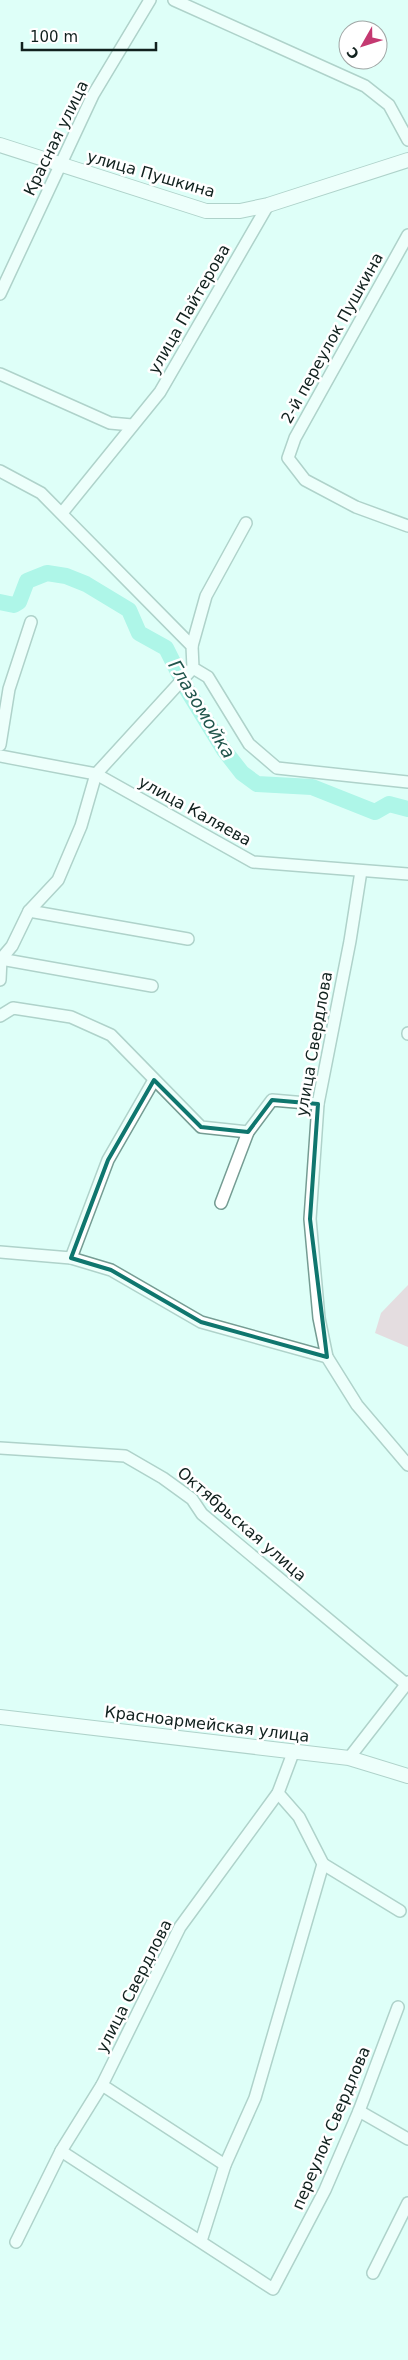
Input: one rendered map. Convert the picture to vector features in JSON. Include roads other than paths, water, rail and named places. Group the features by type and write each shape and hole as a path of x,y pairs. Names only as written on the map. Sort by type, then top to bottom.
{"main road":[{"name":"улица Пушкина","path":"0,145 206,211 240,211 268,205 408,160"},
{"name":"Красноармейская улица","path":"0,1717 293,1753 349,1758 408,1776"}],"street":[{"name":"Красная улица","path":"0,294 93,95 150,0"},
{"path":"174,0 365,86 389,105 408,140"},
{"name":"улица Пайтерова","path":"62,513 160,392 268,205"},
{"name":"2-й переулок Пушкина","path":"408,235 295,438 288,458 305,480 356,507 408,526"},
{"path":"0,374 110,423 132,425"},
{"path":"0,471 41,493 192,646"},
{"path":"0,980 1,959 12,946 29,911 58,880 80,826 96,774 193,668 192,646 206,596 246,523"},
{"path":"0,745 9,689 31,622"},
{"path":"193,668 208,676 249,744 277,768 408,782"},
{"name":"улица Каляева","path":"0,756 96,774 253,862 408,874"},
{"name":"улица Свердлова","path":"361,871 350,941 318,1104 310,1219 319,1318 326,1357 357,1405 408,1465"},
{"path":"29,911 188,939"},
{"path":"1,959 152,986"},
{"path":"0,1016 13,1008 71,1017 111,1035 201,1127 248,1132"},
{"path":"71,1258 108,1160 154,1080"},
{"path":"221,1203 248,1132 272,1100 318,1104"},
{"path":"0,1252 71,1258 111,1270 201,1322 326,1357"},
{"name":"Октябрьская улица","path":"0,1448 125,1456 164,1478 192,1499 202,1514 407,1683"},
{"path":"349,1758 407,1683"},
{"name":"улица Свердлова","path":"16,2242 61,2151 102,2085 180,1927 278,1793 293,1753"},
{"path":"278,1793 299,1817 324,1864 400,1911"},
{"path":"201,2241 225,2165 255,2098 324,1864"},
{"name":"переулок Свердлова","path":"61,2151 273,2289 326,2190 359,2111 398,2007"},
{"path":"102,2085 225,2165"},
{"path":"359,2111 408,2139"},
{"path":"373,2273 408,2203"}],"waterway":[{"name":"Глазомойка","path":"0,602 14,605 19,602 27,581 47,573 66,576 86,584 129,610 139,633 166,648 186,688 224,750 242,773 257,784 312,787 375,812 389,804 408,809"}]}
